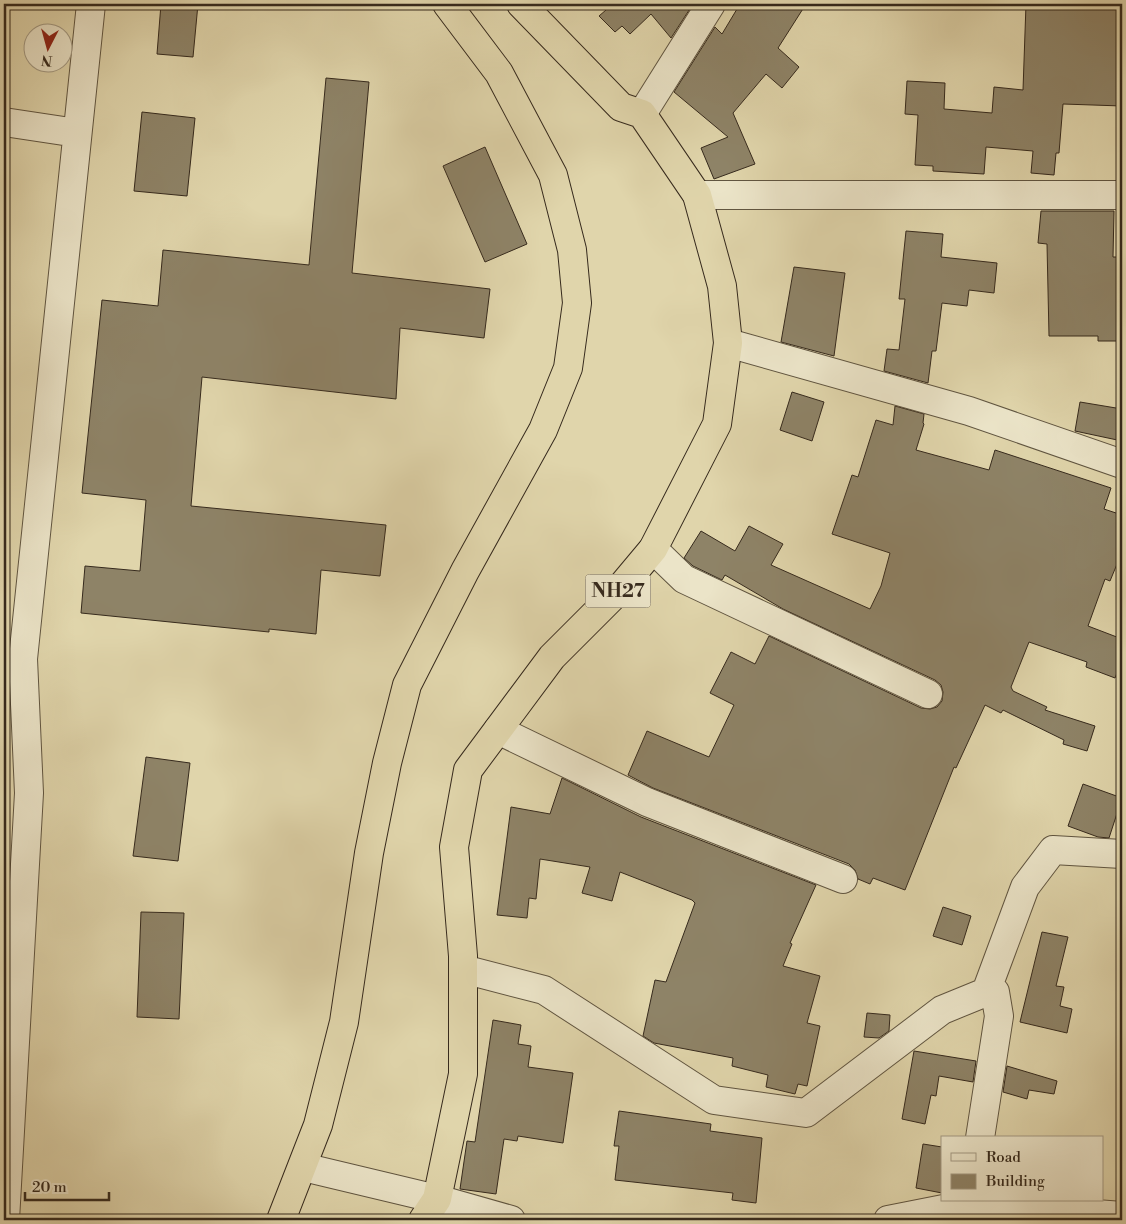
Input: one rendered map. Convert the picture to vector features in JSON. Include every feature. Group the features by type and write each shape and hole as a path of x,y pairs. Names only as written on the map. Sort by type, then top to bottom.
{"highway":[{"path":"281,1220 318,1125 344,1022 371,844 387,763 407,684 465,571 543,430 568,368 577,303 572,250 553,175 499,73 447,4"},
{"path":"529,6 621,107 642,114"},
{"name":"NH27","path":"430,1210 463,1074 463,969 454,847 468,770 552,657 618,592 653,549 717,424 728,343 722,286 697,195 642,114"}],"street":[{"path":"6,1220 29,793 13,658 78,133 91,4"},
{"path":"642,114 711,4"},
{"path":"4,122 78,133"},
{"path":"697,195 1122,195"},
{"path":"728,343 969,411 1122,464"},
{"path":"653,549 684,579 928,694"},
{"path":"498,730 647,802 843,879"},
{"path":"463,969 544,990 714,1100 806,1113 942,1010 986,992 1025,887 1053,850 1122,854"},
{"path":"980,1136 999,1016 995,992"},
{"path":"303,1167 430,1210 511,1220"},
{"path":"888,1220 969,1202 1122,1216"}],"building":[{"path":"161,4 198,4 193,57 157,54"},
{"path":"600,4 693,4 671,38 651,14 630,34 622,26 615,32 599,16 606,10"},
{"path":"740,4 806,4 778,48 799,67 782,88 766,74 733,113 755,164 714,179 701,148 728,137 674,92 715,27 722,34"},
{"path":"1026,4 1122,4 1122,106 1063,104 1059,153 1056,153 1054,175 1031,173 1033,151 986,147 984,174 933,171 933,166 915,165 918,115 905,114 907,81 945,83 944,109 992,113 994,87 1023,90"},
{"path":"326,78 369,82 352,273 490,289 484,338 400,328 396,399 202,377 191,506 386,525 380,576 321,570 316,634 269,629 269,632 81,613 85,566 140,571 146,500 82,493 102,300 158,306 163,250 309,265"},
{"path":"142,112 195,118 187,196 134,191"},
{"path":"485,147 527,244 485,262 443,166"},
{"path":"1041,211 1114,211 1113,257 1122,257 1122,341 1098,341 1098,336 1049,336 1047,244 1038,243"},
{"path":"906,231 943,234 941,257 997,263 994,293 969,290 967,306 942,303 936,351 932,351 928,383 884,371 887,349 899,350 905,299 899,299"},
{"path":"794,267 845,273 834,356 781,342"},
{"path":"792,392 824,402 812,441 780,430"},
{"path":"1080,402 1122,409 1122,441 1075,431"},
{"path":"895,406 924,414 924,424 916,450 989,470 995,450 1111,488 1104,509 1122,515 1122,552 1110,581 1105,579 1088,626 1122,639 1122,660 1115,678 1086,667 1087,662 1029,642 1011,687 1013,691 1047,707 1045,710 1095,726 1087,751 1063,744 1064,740 1003,710 1001,713 985,705 956,768 954,767 905,890 873,878 870,884 858,879 855,870 849,864 653,788 628,775 647,731 709,757 734,705 710,693 731,652 755,664 769,636 921,708 930,709 937,707 942,701 943,692 941,685 935,680 783,609 725,575 722,580 693,566 684,558 701,531 735,551 749,526 783,544 771,565 870,609 881,586 890,553 832,534 852,475 858,477 876,420 893,425"},
{"path":"146,757 190,763 178,861 133,856"},
{"path":"562,778 641,817 816,885 790,943 792,944 783,966 820,976 807,1023 820,1026 807,1086 798,1084 795,1094 766,1087 768,1075 732,1066 733,1058 654,1043 643,1036 655,980 666,982 695,903 692,900 620,872 612,901 582,893 590,867 540,859 536,899 529,898 527,918 497,915 511,807 550,814"},
{"path":"1083,784 1122,798 1109,838 1098,837 1068,826"},
{"path":"943,907 971,916 962,945 933,936"},
{"path":"141,912 184,913 179,1019 137,1017"},
{"path":"1042,932 1068,937 1056,986 1064,987 1060,1006 1072,1009 1067,1033 1020,1022"},
{"path":"867,1013 890,1015 889,1031 879,1038 864,1037"},
{"path":"493,1020 521,1025 518,1044 531,1046 528,1067 573,1073 563,1143 518,1136 517,1141 504,1139 496,1194 460,1189 467,1141 475,1142"},
{"path":"914,1051 976,1061 973,1082 939,1076 936,1096 931,1095 925,1124 902,1119"},
{"path":"1007,1066 1057,1081 1054,1094 1029,1090 1027,1099 1003,1092"},
{"path":"619,1111 711,1124 710,1131 762,1138 756,1203 732,1200 733,1193 615,1180 619,1146 614,1146"},
{"path":"923,1144 941,1147 941,1193 916,1188"}]}
